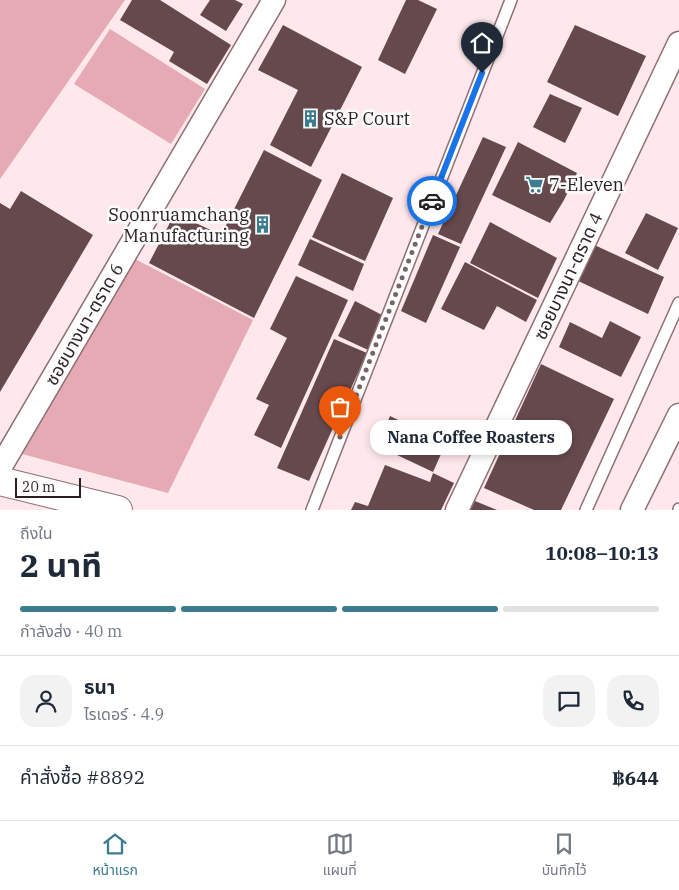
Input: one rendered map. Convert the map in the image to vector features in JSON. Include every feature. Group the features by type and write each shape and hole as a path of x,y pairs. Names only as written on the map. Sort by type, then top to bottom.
{"main road":[{"path":"0,481 118,510"}],"street":[{"name":"ซอยบางนา-ตราด 6","path":"0,468 274,0"},
{"name":"ซอยบางนา-ตราด 4","path":"457,510 679,43"},
{"path":"632,510 679,415"}],"lane":[{"path":"312,510 511,0"},
{"path":"586,510 679,303"},
{"path":"667,329 679,335"}],"shaded area":[{"path":"0,0 125,0 0,179"},
{"path":"110,29 205,89 171,144 74,84"},
{"path":"135,259 253,320 168,493 22,454"}],"building":[{"path":"132,0 160,0 231,45 207,84 169,61 174,52 120,20"},
{"path":"210,0 235,0 243,4 226,31 200,15"},
{"path":"406,0 418,0 437,9 405,74 378,60"},
{"name":"S&P Court","path":"283,25 362,67 311,167 270,145 298,90 258,70"},
{"path":"575,25 646,56 618,116 547,82"},
{"path":"550,94 582,108 565,143 533,127"},
{"path":"483,137 506,147 461,244 438,234"},
{"name":"7-Eleven","path":"518,142 577,173 550,223 492,195"},
{"name":"Soonruamchang Manufacturing","path":"264,150 322,180 254,318 149,263 175,213 221,235"},
{"path":"342,173 393,198 365,261 312,237"},
{"path":"21,191 93,235 0,392 0,203 10,209"},
{"path":"646,213 678,228 658,270 625,253"},
{"path":"490,222 557,258 538,298 470,263"},
{"path":"433,235 460,247 426,323 401,311"},
{"path":"310,239 364,264 353,291 298,265"},
{"path":"590,243 664,277 648,314 574,279"},
{"path":"465,262 537,300 526,322 497,306 484,330 441,309"},
{"path":"296,276 348,300 281,448 254,435 269,405 256,399 287,338 270,329"},
{"path":"355,301 384,316 368,350 338,336"},
{"path":"610,321 641,337 621,377 559,347 570,322 602,338"},
{"path":"334,339 367,353 309,481 277,468"},
{"path":"541,364 614,399 561,510 534,510 484,488"},
{"path":"390,416 446,443 433,472 378,446"},
{"path":"385,465 430,482 433,473 454,483 441,510 351,510 355,502 368,506"},
{"path":"475,501 497,510 470,510"}],"way so far":[{"path":"340,437 432,201"}],"place":[{"name":"S&P Court","path":"310,118"},
{"name":"7-Eleven","path":"535,184"},
{"name":"Soonruamchang Manufacturing","path":"263,224"},
{"name":"Nana Coffee Roasters","path":"340,437"}],"route":[{"path":"432,201 482,73"}]}
